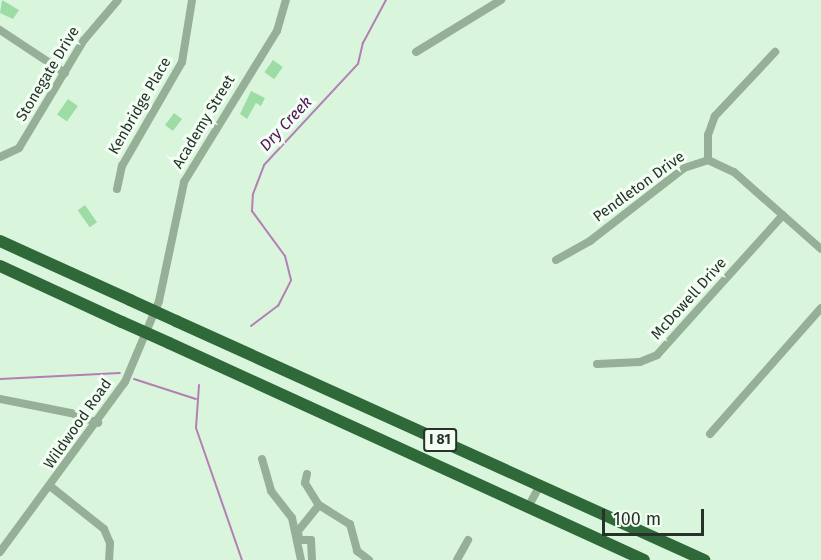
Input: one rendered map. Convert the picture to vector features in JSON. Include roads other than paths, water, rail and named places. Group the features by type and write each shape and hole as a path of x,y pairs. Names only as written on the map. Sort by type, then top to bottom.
{"highway":[{"name":"I 81","path":"0,241 704,560"},
{"name":"I 81","path":"0,266 644,560"}],"street":[{"name":"Stonegate Drive","path":"0,157 19,148 94,26 118,0"},
{"name":"Kenbridge Place","path":"117,189 122,166 182,62 192,0"},
{"name":"Academy Street","path":"159,301 184,182 277,31 286,0"},
{"path":"416,52 500,0"},
{"path":"0,30 65,73"},
{"path":"708,160 708,135 715,116 775,52"},
{"name":"Pendleton Drive","path":"556,260 590,241 684,168 708,160 734,172 821,249"},
{"name":"McDowell Drive","path":"597,364 640,362 657,355 783,215"},
{"name":"Wildwood Road","path":"0,552 98,423 125,381 159,301"},
{"path":"710,434 821,308"},
{"path":"0,399 71,413 98,423"},
{"path":"262,459 271,491 289,512 299,540"},
{"path":"307,474 305,483 319,505 350,524 357,551 369,560"},
{"path":"528,507 540,485"},
{"path":"50,486 101,526 110,543 109,560"},
{"path":"301,560 298,531 319,505"},
{"path":"299,540 311,540 312,560"},
{"path":"457,560 468,540"}],"waterway":[{"name":"Dry Creek","path":"251,326 278,306 291,280 285,256 252,211 253,194 264,165 358,64 363,43 386,0"},
{"path":"0,379 120,373"},
{"path":"134,379 196,399"},
{"name":"Dry Creek","path":"199,385 196,428 242,560"}]}
